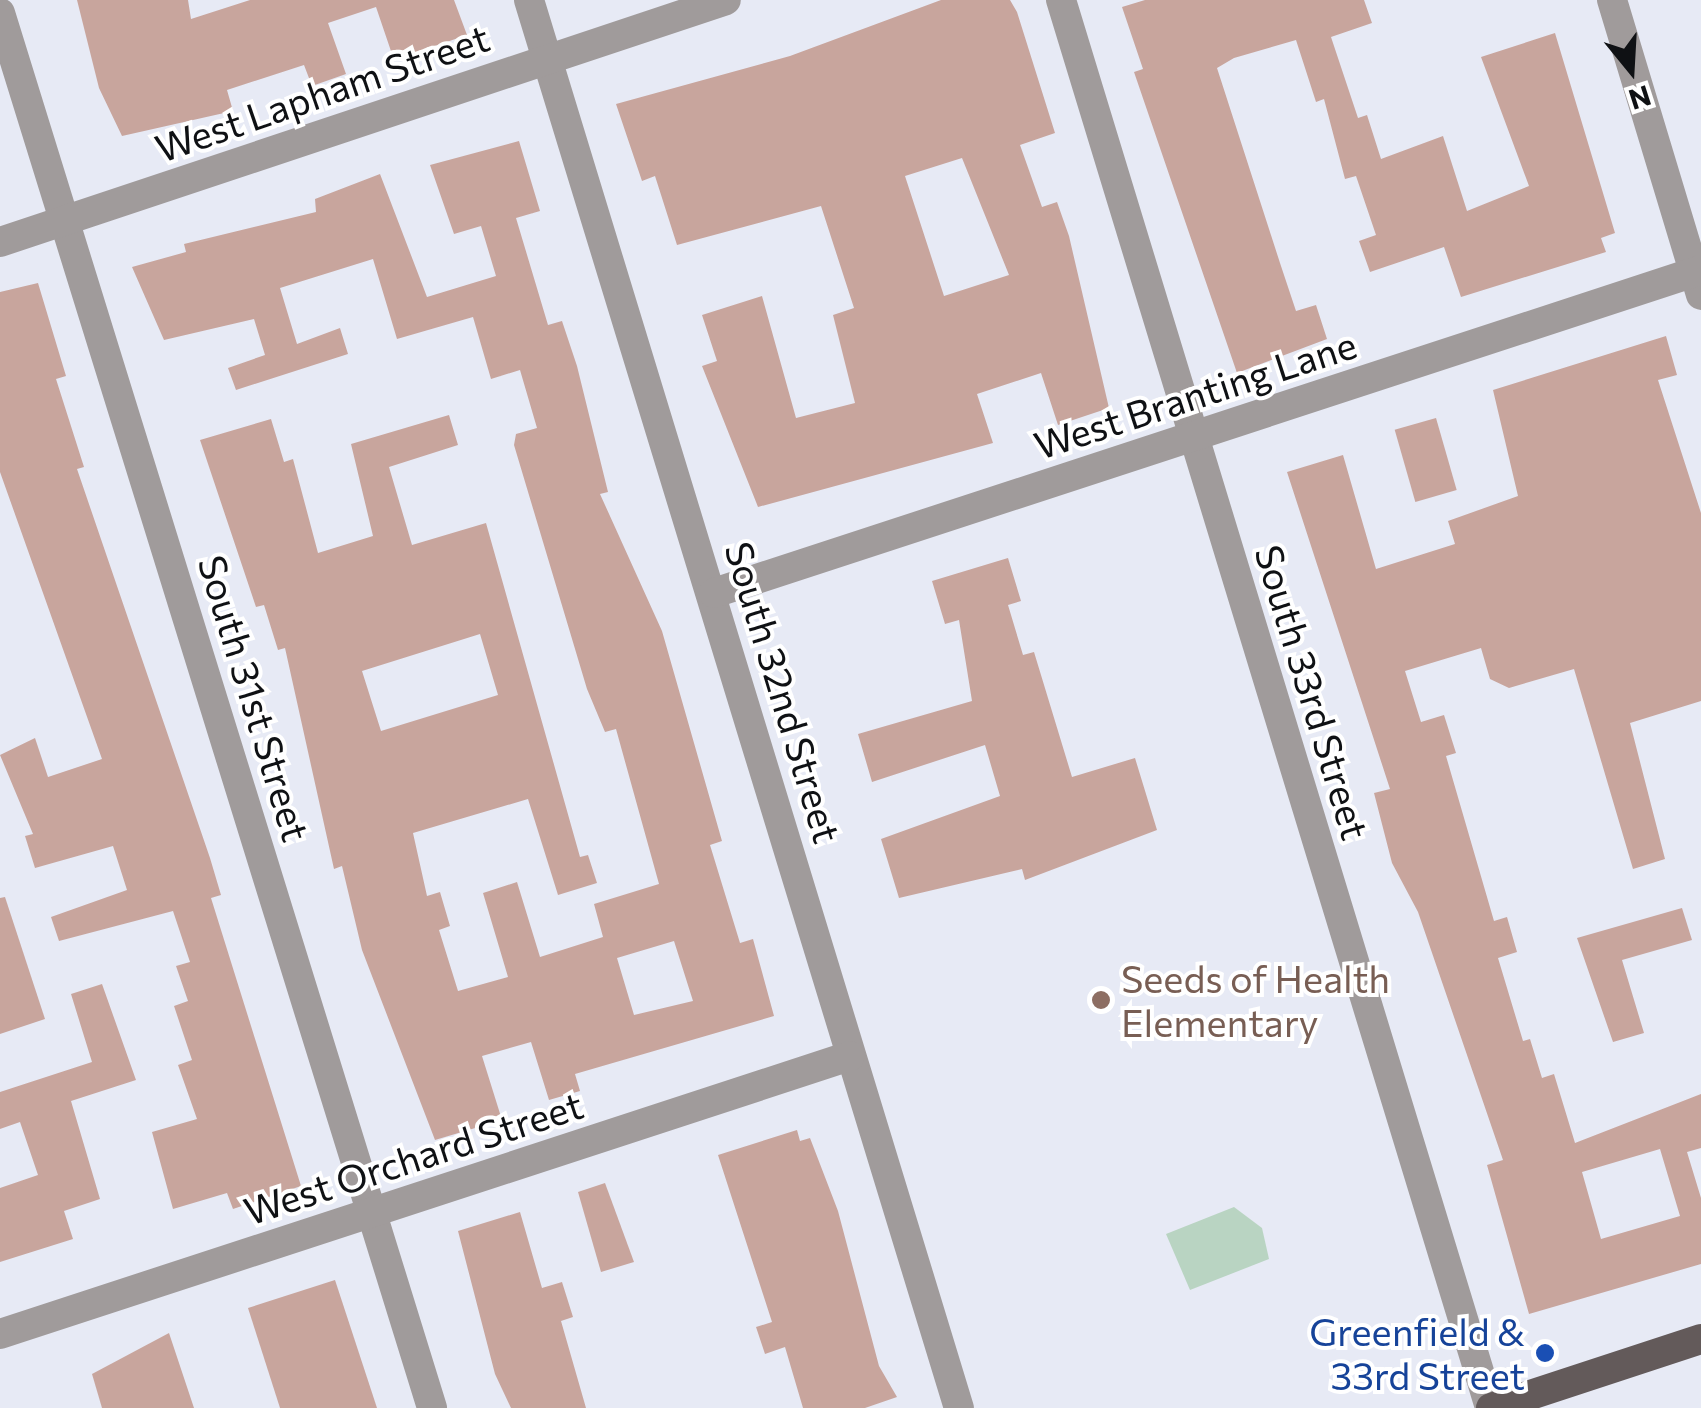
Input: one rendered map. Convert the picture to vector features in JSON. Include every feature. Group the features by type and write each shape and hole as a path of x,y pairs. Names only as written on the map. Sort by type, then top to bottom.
{"main road":[{"path":"1490,1408 1701,1339"}],"street":[{"name":"South 32nd Street","path":"529,0 714,593 850,1056 959,1408"},
{"name":"West Lapham Street","path":"0,242 726,0"},
{"name":"South 33rd Street","path":"1061,0 1490,1408"},
{"path":"1612,0 1699,279"},
{"name":"South 31st Street","path":"0,13 432,1408"},
{"name":"West Branting Lane","path":"714,593 1192,436 1699,279"},
{"name":"West Orchard Street","path":"0,1334 850,1056"}],"green space":[{"path":"1234,1207 1262,1228 1269,1259 1190,1290 1166,1234"}],"building":[{"path":"77,0 188,0 191,19 250,0 454,0 467,35 394,60 376,7 328,23 346,74 312,86 304,65 227,90 233,111 122,136 99,88"},
{"path":"941,0 1010,0 1055,133 1020,145 1042,207 1057,202 1069,236 1109,408 1058,425 1041,373 977,394 993,443 758,507 702,366 717,361 702,315 762,296 796,418 855,403 833,315 854,308 821,206 677,245 655,176 642,181 616,104 790,56","holes":["962,158 1009,275 944,296 905,176"]},
{"path":"1145,0 1364,0 1372,23 1331,37 1358,118 1367,115 1381,159 1443,136 1467,211 1529,186 1481,57 1555,33 1615,233 1601,238 1606,252 1461,297 1444,247 1370,272 1359,241 1376,235 1356,176 1345,179 1324,99 1316,102 1296,40 1234,58 1217,68 1280,263 1296,311 1316,305 1327,339 1237,373 1134,72 1143,69 1122,7"},
{"path":"519,141 540,211 516,218 548,325 562,321 577,366 608,492 600,494 662,631 722,841 710,845 740,943 753,939 774,1016 575,1074 580,1091 549,1100 531,1042 482,1056 502,1120 435,1140 362,950 342,866 334,869 285,648 278,650 264,605 256,607 200,440 271,419 284,462 293,459 318,553 373,536 351,444 449,415 458,445 389,467 412,545 486,523 580,857 588,855 597,883 558,895 528,799 413,833 427,896 440,892 450,926 439,930 458,991 508,977 483,893 517,882 540,957 603,937 594,904 659,884 616,729 605,732 587,689 514,445 516,434 537,428 520,370 491,379 473,317 397,339 373,259 280,288 297,344 340,328 348,354 236,390 228,368 265,355 254,319 164,340 132,267 186,252 184,244 316,212 315,199 380,174 427,297 496,276 481,226 454,234 430,165","holes":["480,634 498,695 381,731 362,671","674,941 693,1001 634,1015 617,958"]},
{"path":"38,283 66,376 56,379 84,467 77,469 210,858 221,895 211,898 301,1186 233,1209 227,1193 173,1209 152,1132 197,1119 178,1065 192,1060 174,1006 188,1001 176,966 190,962 173,911 59,941 51,917 127,890 113,846 35,868 25,836 33,834 0,755 35,738 48,777 102,759 0,472 0,292"},
{"path":"1666,336 1677,375 1658,380 1701,513 1701,701 1630,723 1665,859 1633,869 1574,669 1509,688 1490,679 1481,648 1405,671 1421,722 1444,715 1456,753 1446,756 1494,921 1507,917 1517,952 1498,958 1523,1041 1530,1039 1542,1078 1554,1074 1575,1143 1701,1094 1701,1148 1687,1152 1701,1198 1701,1264 1529,1314 1487,1165 1503,1160 1418,912 1392,863 1374,793 1390,789 1287,472 1343,455 1376,569 1455,544 1448,521 1518,496 1493,390","holes":["1660,1149 1680,1216 1601,1239 1582,1172"]},
{"path":"1436,418 1457,490 1415,502 1395,430"},
{"path":"1008,558 1021,601 1008,605 1023,655 1034,652 1072,777 1135,758 1157,830 1025,880 1022,869 899,898 881,839 1000,796 985,745 872,782 858,734 972,701 959,620 945,624 932,581"},
{"path":"5,897 45,1019 0,1034 0,898"},
{"path":"1682,908 1692,940 1622,960 1644,1033 1613,1042 1577,938"},
{"path":"102,984 136,1080 71,1101 100,1199 64,1211 73,1239 0,1262 0,1188 38,1175 20,1122 0,1129 0,1092 92,1062 71,994"},
{"path":"797,1130 800,1141 810,1138 838,1211 879,1366 897,1397 865,1408 803,1408 785,1347 765,1354 756,1327 772,1322 718,1155"},
{"path":"605,1183 634,1262 601,1272 578,1192"},
{"path":"520,1212 542,1288 562,1282 573,1317 561,1321 586,1408 511,1408 495,1374 458,1231"},
{"path":"335,1280 377,1408 280,1408 248,1308"},
{"path":"169,1333 194,1408 102,1408 92,1374"}],"place":[{"name":"Seeds of Health Elementary","path":"1101,1000"},
{"name":"Greenfield & 33rd Street","path":"1545,1353"}]}
